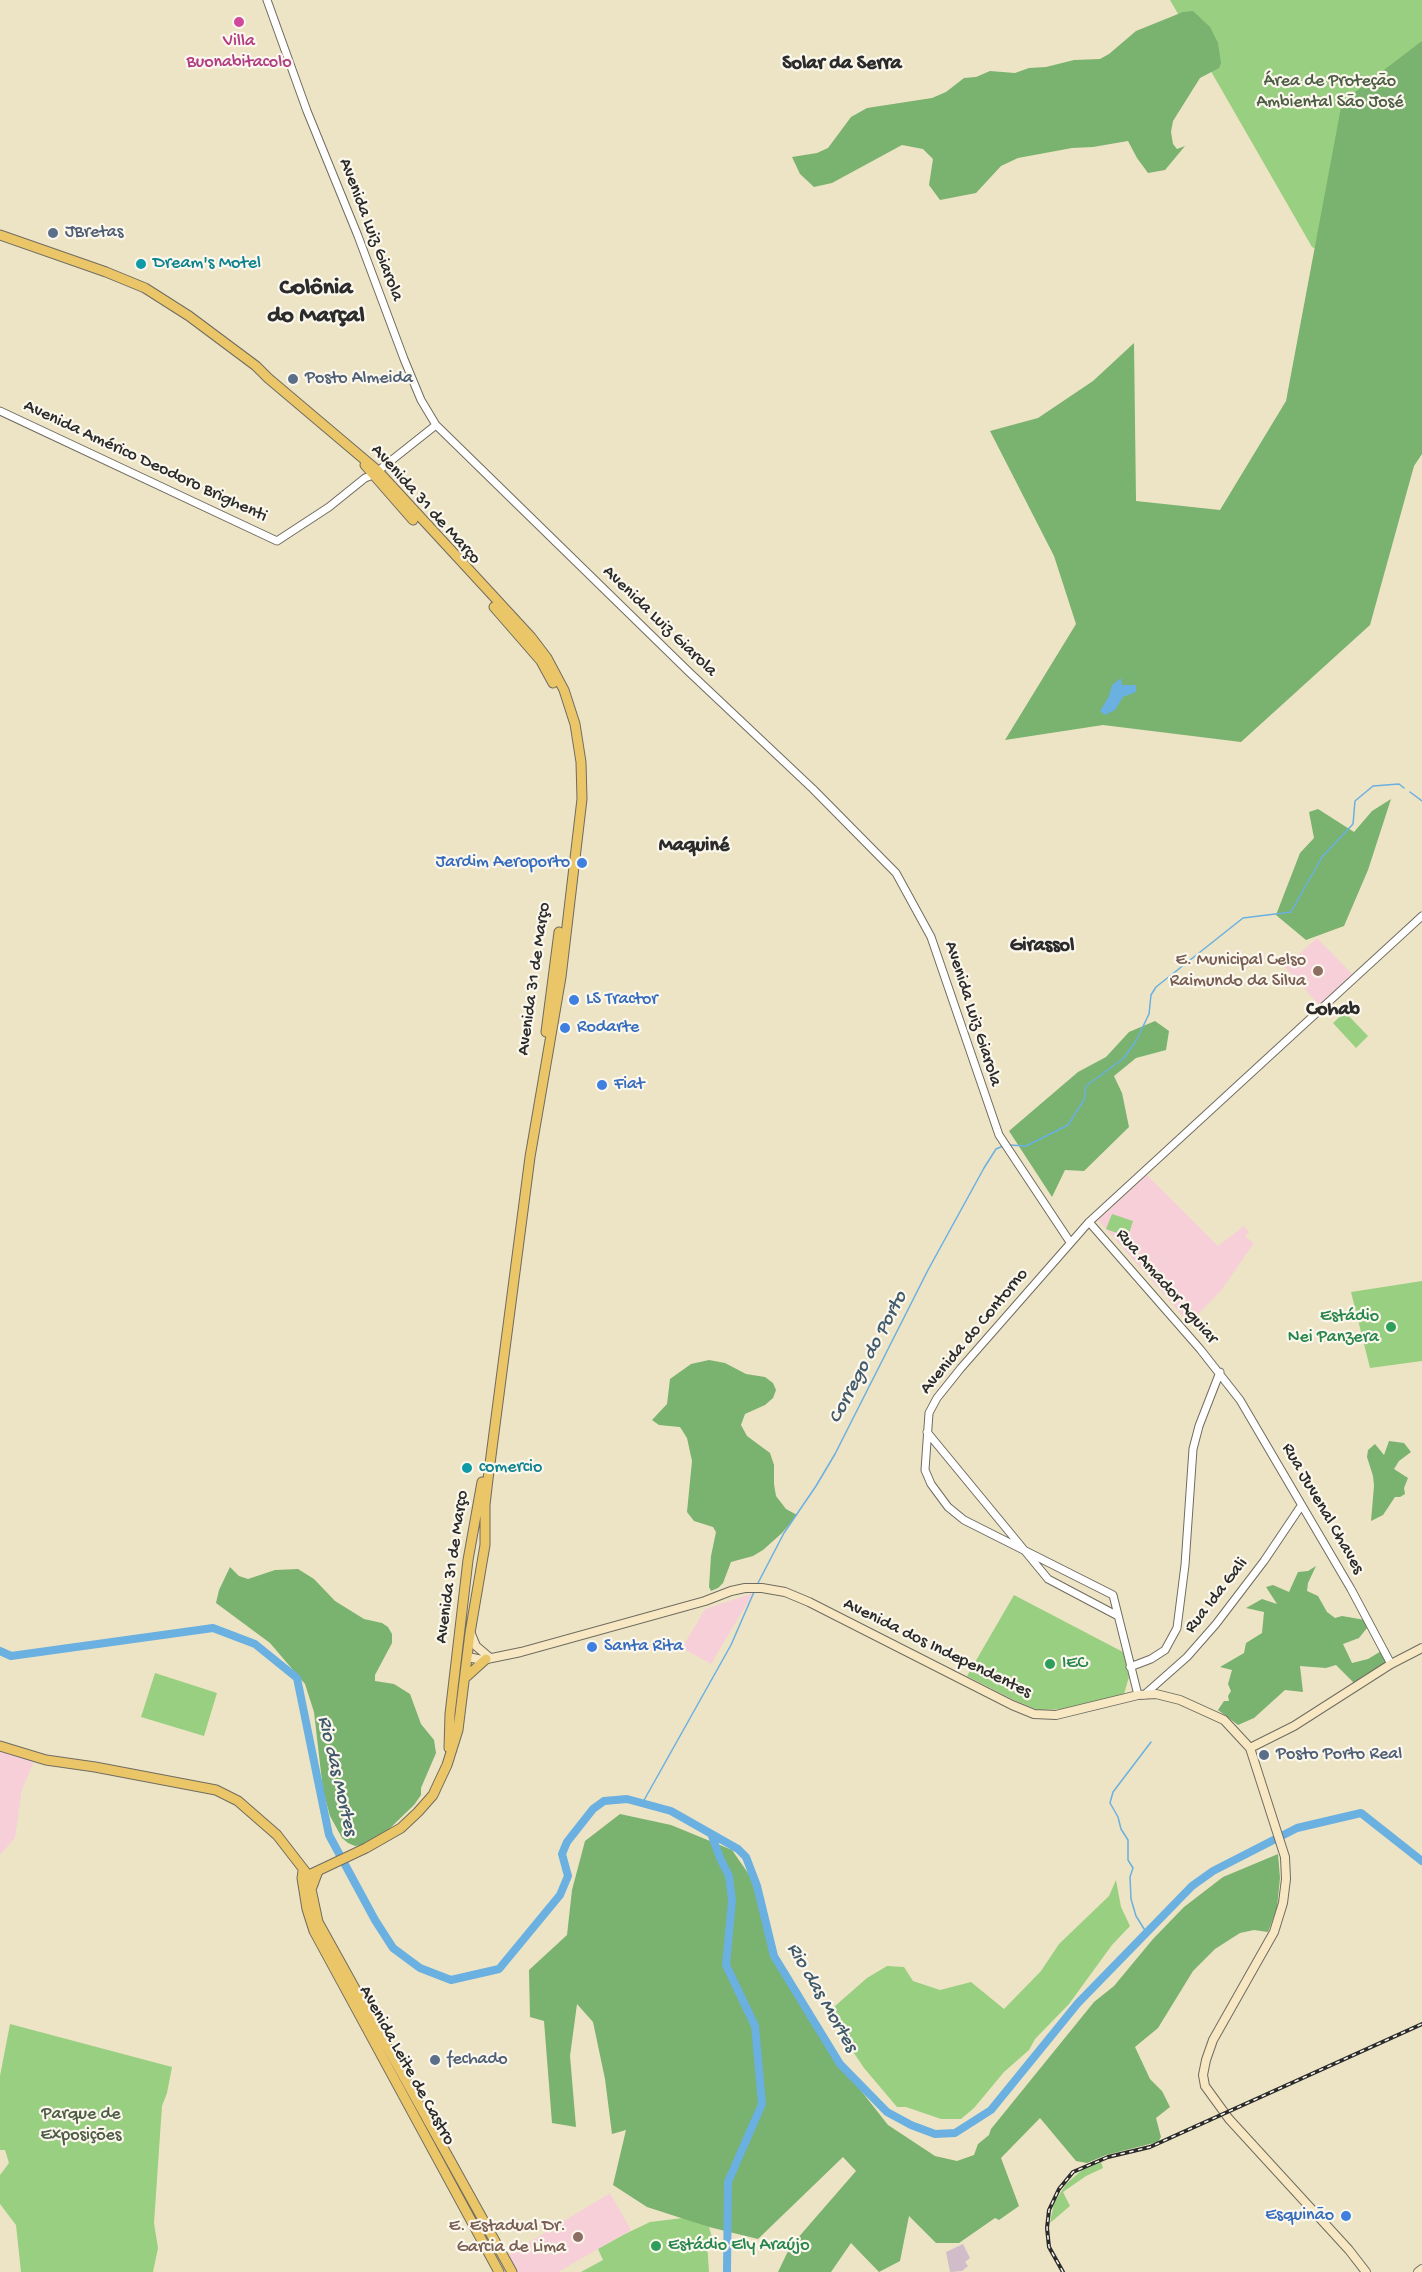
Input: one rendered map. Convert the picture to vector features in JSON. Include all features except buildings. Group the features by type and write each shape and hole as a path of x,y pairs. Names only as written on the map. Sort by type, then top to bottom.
{"main road":[{"path":"0,235 145,288 228,344 268,378"},
{"path":"0,239 91,271 151,297 192,323 252,369 268,378"},
{"name":"Avenida 31 de Março","path":"268,378 355,451 470,576 541,661 561,692 578,762 576,800 547,1046 531,1114 486,1496 484,1557 470,1633 460,1716 447,1765 433,1795 418,1812 401,1828 366,1848 305,1875"},
{"name":"Avenida 31 de Março","path":"447,1765 450,1714 468,1560 508,1309"},
{"path":"468,1560 476,1552 481,1552 484,1557"},
{"name":"Avenida dos Independentes","path":"468,1657 488,1659 540,1647 745,1588 762,1588 785,1592 809,1602 1012,1705 1035,1714 1056,1714 1141,1695 1156,1694 1180,1700 1216,1715 1250,1748"},
{"path":"454,1682 465,1680 488,1659 476,1646 470,1633"},
{"path":"459,1639 461,1648 468,1657"},
{"path":"1366,2272 1349,2250 1229,2119 1205,2086 1203,2074 1213,2040 1261,1957 1279,1916 1286,1879 1285,1857 1250,1748 1294,1726 1391,1664 1422,1648"},
{"path":"450,1714 456,1718 460,1716"},
{"name":"Avenida Leite de Castro","path":"0,1746 37,1758 216,1790 226,1794 253,1813 278,1835 305,1875 311,1889 318,1922 512,2272"},
{"path":"311,1889 320,1870"},
{"name":"Avenida Leite de Castro","path":"305,1875 307,1909 314,1931 498,2272"},
{"path":"1418,2272 1422,2269"}],"street":[{"name":"Avenida Luiz Giarola","path":"267,0 307,111 404,358 421,400 436,425 688,672 813,789 896,873 931,937 999,1135 1070,1242"},
{"name":"Avenida Américo Deodoro Brighenti","path":"0,411 277,541 375,473"},
{"path":"375,473 436,425"},
{"name":"Avenida do Contorno","path":"1026,1551 964,1520 948,1507 927,1478 929,1413 937,1398 1089,1222 1422,916"},
{"name":"Rua Amador Aguiar","path":"1089,1222 1220,1372"},
{"path":"1130,1667 1151,1659 1165,1650 1177,1628 1191,1499 1193,1449 1199,1426 1220,1372"},
{"name":"Rua Juvenal Chaves","path":"1220,1372 1257,1426 1391,1664"},
{"path":"927,1432 1048,1579 1118,1616"},
{"name":"Rua Ida Gali","path":"1141,1695 1187,1658 1216,1624 1264,1561 1301,1506"},
{"path":"1026,1551 1113,1596 1130,1667 1141,1695"}],"shaded area":[{"name":"E. Municipal Celso Raimundo da Silva","path":"1317,938 1352,974 1319,1005 1285,967"},
{"path":"1147,1175 1218,1246 1244,1226 1249,1232 1245,1236 1254,1243 1220,1292 1189,1323 1098,1220"},
{"path":"753,1593 711,1664 682,1648 705,1609"},
{"path":"0,1749 34,1762 22,1789 15,1838 0,1855"},
{"name":"E. Estadual Dr. Garcia de Lima","path":"610,2193 631,2230 558,2272 513,2272 505,2257"},
{"path":"963,2244 970,2258 965,2262 968,2266 962,2271 950,2272 946,2252"}],"green space":[{"name":"Área de Proteção Ambiental São José","path":"1170,0 1422,0 1422,295 1312,247"},
{"path":"1193,11 1210,27 1218,43 1221,63 1219,68 1200,78 1173,121 1171,132 1173,144 1177,149 1185,146 1165,170 1148,173 1128,141 1072,148 1018,158 1001,166 976,193 940,200 929,185 933,159 923,149 902,145 832,183 814,187 800,174 792,157 817,153 828,148 851,117 867,108 932,98 946,92 964,78 976,77 990,71 1015,73 1029,68 1046,67 1074,60 1100,59 1136,31 1183,12"},
{"path":"1422,41 1422,454 1414,466 1370,625 1241,742 1103,725 1005,740 1076,624 1054,556 990,431 1038,418 1093,381 1134,343 1136,501 1220,510 1286,401 1342,102"},
{"path":"1391,799 1368,870 1344,926 1306,940 1276,915 1300,853 1314,838 1309,812 1318,809 1354,832 1372,811"},
{"path":"1345,1012 1368,1036 1356,1048 1333,1023"},
{"path":"1155,1021 1169,1031 1166,1050 1136,1058 1114,1076 1122,1093 1129,1127 1084,1171 1065,1170 1052,1197 1009,1131 1078,1072 1106,1057 1129,1032"},
{"path":"1112,1214 1133,1221 1128,1237 1106,1229"},
{"name":"Estádio Nei Panzera","path":"1422,1281 1422,1361 1370,1368 1351,1292"},
{"path":"709,1360 725,1363 746,1374 765,1377 773,1383 776,1390 773,1398 765,1405 745,1414 741,1425 747,1436 770,1453 774,1465 776,1496 786,1509 797,1515 763,1550 753,1556 731,1562 723,1583 711,1591 709,1587 711,1556 716,1532 713,1527 694,1521 687,1512 692,1461 687,1438 680,1427 659,1425 652,1420 667,1404 670,1379 691,1364"},
{"path":"1389,1441 1404,1443 1411,1452 1399,1461 1394,1469 1408,1478 1404,1488 1405,1494 1395,1497 1383,1515 1371,1521 1374,1486 1367,1457 1368,1450 1375,1444 1384,1455"},
{"path":"1316,1566 1307,1591 1318,1596 1327,1612 1335,1618 1342,1616 1365,1620 1367,1628 1359,1638 1343,1644 1352,1663 1368,1659 1383,1650 1386,1663 1356,1685 1336,1665 1326,1668 1300,1666 1303,1692 1285,1690 1254,1718 1238,1725 1218,1710 1224,1701 1229,1701 1228,1696 1231,1691 1228,1684 1232,1670 1220,1667 1244,1653 1246,1643 1262,1633 1264,1612 1246,1608 1262,1599 1277,1604 1266,1587 1273,1585 1289,1592 1298,1572 1308,1571"},
{"path":"230,1567 239,1576 248,1579 275,1570 298,1569 314,1579 335,1601 364,1619 382,1623 392,1634 392,1643 375,1675 375,1681 394,1684 410,1694 421,1724 434,1740 436,1753 421,1788 421,1795 414,1805 388,1830 363,1845 355,1846 342,1838 330,1816 323,1790 314,1712 305,1684 270,1643 216,1603 219,1590"},
{"name":"IEC","path":"1014,1595 1123,1652 1129,1677 1124,1694 1069,1709 1038,1710 967,1676"},
{"path":"155,1673 217,1693 204,1736 141,1717"},
{"path":"620,1814 671,1825 732,1850 757,1886 774,1956 840,2064 888,2125 935,2156 957,2161 974,2155 978,2144 989,2135 991,2129 1094,2002 1114,1986 1153,1939 1184,1907 1223,1877 1278,1854 1280,1878 1277,1908 1268,1932 1254,1930 1240,1933 1215,1949 1193,1971 1158,2028 1135,2047 1150,2079 1162,2091 1170,2107 1156,2118 1161,2137 1158,2142 1106,2155 1087,2163 1076,2161 1040,2118 1001,2158 1019,2206 999,2220 995,2218 959,2243 936,2243 909,2216 900,2261 879,2272 851,2243 831,2272 778,2272 790,2247 856,2171 843,2157 758,2239 709,2227 647,2207 613,2185 626,2130 612,2134 605,2079 593,2022 577,2004 570,2056 576,2127 552,2123 544,2021 530,2017 529,1970 567,1935 572,1890 585,1841"},
{"path":"1116,1880 1121,1907 1130,1926 1112,1945 1069,2004 1035,2039 1029,2050 1004,2072 974,2108 961,2119 941,2119 906,2107 897,2107 864,2068 827,2013 867,1978 887,1966 904,1967 913,1981 940,1990 971,1982 1004,2009 1041,1971 1059,1944 1109,1896"},
{"name":"Parque de Exposições","path":"10,2024 172,2067 162,2106 154,2223 158,2248 153,2272 21,2272 16,2225 0,2204 0,2175 9,2163 5,2150 0,2150 0,2076"},
{"path":"1101,2162 1103,2168 1086,2176 1063,2192 1070,2206 1050,2223 1054,2203 1066,2184 1082,2170"},
{"name":"Estádio Ely Araújo","path":"683,2218 709,2227 713,2241 707,2242 709,2272 581,2272 603,2260 598,2249 625,2234 650,2222"}],"water":[{"path":"1121,678 1122,685 1136,685 1136,692 1123,697 1115,710 1105,715 1100,711 1109,696 1112,685"}],"waterway":[{"name":"Corrego do Porto","path":"1009,1145 1026,1146 1068,1125 1084,1100 1086,1086 1124,1058 1136,1041 1149,1014 1151,995 1156,987 1243,918 1291,912 1322,857 1353,824 1355,801 1373,786 1399,784 1404,788"},
{"name":"Corrego do Porto","path":"1410,792 1422,801"},
{"name":"Corrego do Porto","path":"758,1583 784,1533 835,1454 928,1270 984,1168 996,1149 1003,1146"},
{"path":"643,1802 731,1645 754,1592"},
{"name":"Rio das Mortes","path":"0,1651 11,1656 213,1628 255,1644 297,1678 329,1835 375,1920 393,1948 420,1968 451,1980 499,1969 560,1895 568,1876 562,1854 567,1842 593,1809 604,1801 627,1799 671,1811 738,1849 746,1857 757,1886 774,1956 840,2064 887,2112 911,2125 935,2134 955,2133 991,2110 1078,2003 1192,1886 1213,1871 1297,1828 1361,1813 1422,1861"},
{"path":"1146,1932 1136,1916 1131,1899 1130,1877 1133,1868 1128,1860 1128,1840 1110,1803 1113,1792 1151,1742"},
{"path":"712,1836 729,1876 732,1901 726,1965 755,2026 762,2104 728,2182 727,2272"}],"railway":[{"path":"1063,2272 1049,2247 1047,2228 1049,2210 1059,2189 1073,2172 1108,2157 1150,2147 1422,2024"}],"place":[{"name":"Villa Buonabitacolo","path":"239,22"},
{"name":"JBretas","path":"53,233"},
{"name":"Dream's Motel","path":"141,264"},
{"name":"Posto Almeida","path":"293,379"},
{"name":"Jardim Aeroporto","path":"582,863"},
{"name":"E. Municipal Celso Raimundo da Silva","path":"1318,971"},
{"name":"LS Tractor","path":"574,1000"},
{"name":"Rodarte","path":"565,1028"},
{"name":"Fiat","path":"602,1085"},
{"name":"Estádio Nei Panzera","path":"1391,1327"},
{"name":"comercio","path":"467,1468"},
{"name":"Santa Rita","path":"592,1647"},
{"name":"IEC","path":"1050,1664"},
{"name":"Posto Porto Real","path":"1264,1755"},
{"name":"fechado","path":"435,2060"},
{"name":"Esquinão","path":"1346,2216"},
{"name":"E. Estadual Dr. Garcia de Lima","path":"578,2237"},
{"name":"Estádio Ely Araújo","path":"656,2246"}],"district":[{"name":"Solar da Serra","path":"842,65"},
{"name":"Colônia do Marçal","path":"316,303"},
{"name":"Maquiné","path":"694,847"},
{"name":"Girassol","path":"1042,947"},
{"name":"Cohab","path":"1333,1011"}]}
